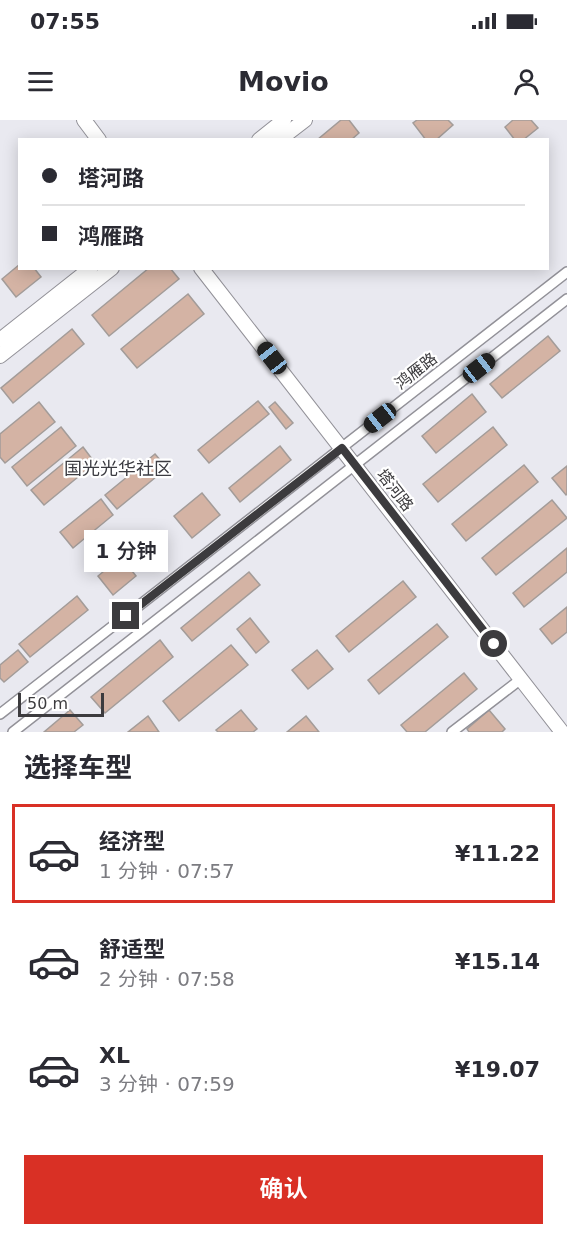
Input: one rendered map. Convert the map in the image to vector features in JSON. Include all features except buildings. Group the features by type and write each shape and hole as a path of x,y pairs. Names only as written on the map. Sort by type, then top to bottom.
{"street":[{"path":"84,120 98,138"},
{"path":"262,138 284,120"},
{"path":"282,138 305,120"},
{"path":"0,340 88,270"},
{"path":"0,356 109,270"},
{"name":"塔河路","path":"203,270 562,732"},
{"name":"鸿雁路","path":"0,714 567,272"},
{"path":"13,732 567,299"},
{"path":"452,732 520,679"}],"district":[{"name":"国光光华社区","path":"118,468"}],"route":[{"path":"126,616 342,448 494,644"}]}
